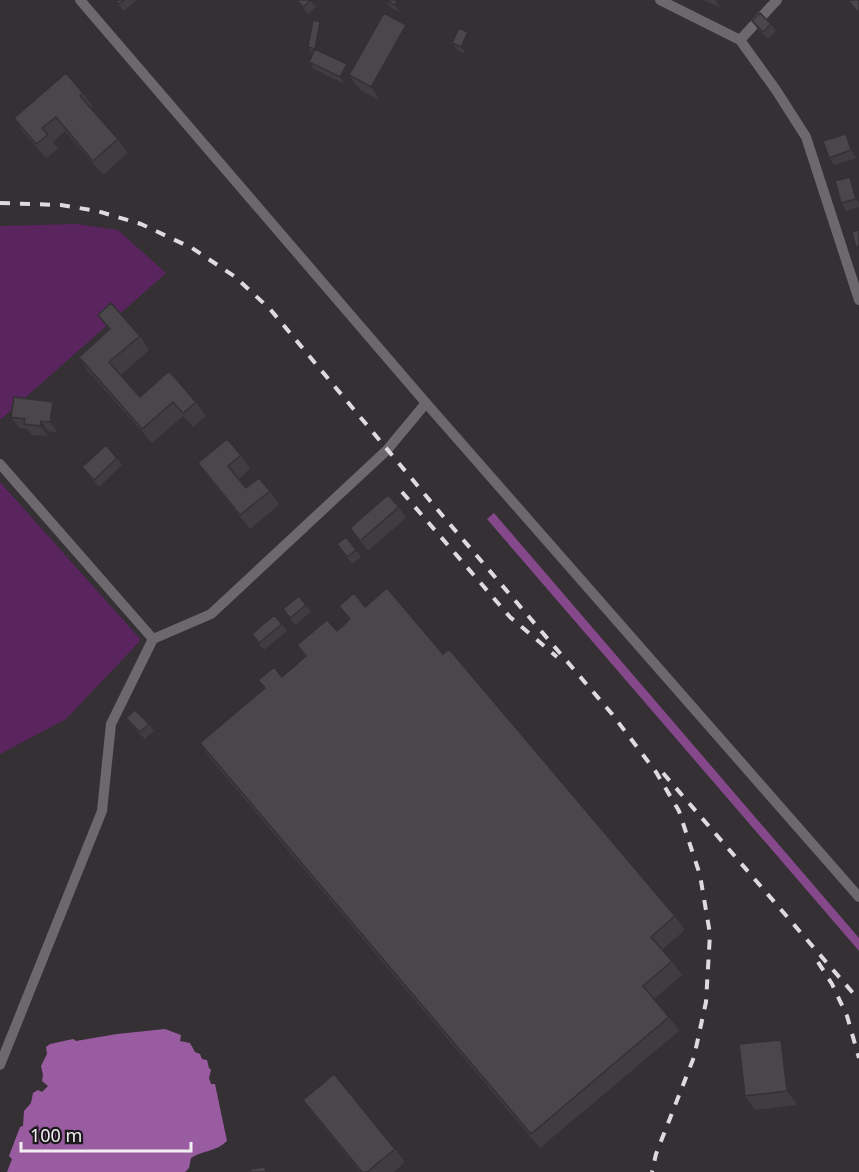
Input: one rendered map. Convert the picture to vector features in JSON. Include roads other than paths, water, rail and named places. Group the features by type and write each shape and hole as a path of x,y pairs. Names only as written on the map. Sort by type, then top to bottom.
{"street":[{"path":"80,0 426,403 859,897"},
{"path":"660,0 740,40 776,90 806,137 859,300"},
{"path":"740,40 777,0"},
{"path":"0,1065 102,811 111,724 153,639 211,614 387,450 426,403"},
{"path":"0,464 153,639"}],"railway":[{"path":"0,203 61,205 97,211 141,224 192,248 234,276 270,309 612,714 656,772 679,811 700,875 710,934 706,1002 694,1057 656,1154 652,1172"},
{"path":"402,492 510,617 557,657"},
{"path":"663,773 859,1000"},
{"path":"818,962 832,984 847,1016 859,1058"}]}
